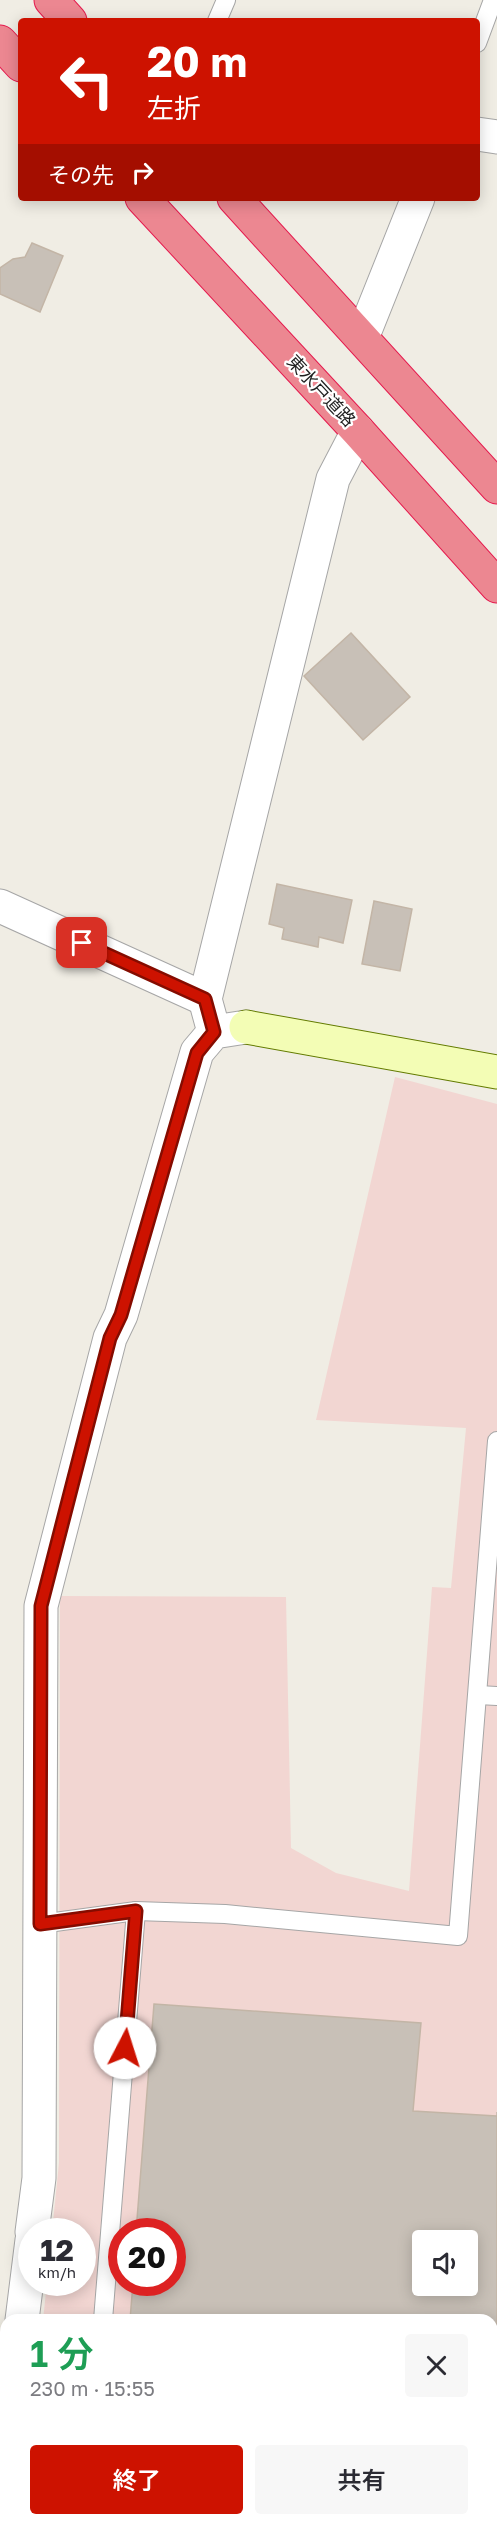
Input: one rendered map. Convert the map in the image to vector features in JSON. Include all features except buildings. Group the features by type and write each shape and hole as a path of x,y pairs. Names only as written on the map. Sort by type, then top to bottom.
{"highway":[{"path":"51,0 67,18"},
{"path":"0,42 18,62"},
{"name":"東水戸道路","path":"145,201 358,431 497,586"},
{"path":"237,201 497,487"}],"street":[{"path":"480,134 497,137"},
{"path":"362,338 417,201"},
{"path":"214,1032 205,999 333,479 358,431"},
{"path":"0,906 205,999"},
{"path":"34,2218 39,2178 41,1606 110,1338 121,1315 197,1053 214,1032 246,1027 497,1072"},
{"path":"23,2314 25,2296"}],"lane":[{"path":"219,18 226,0"},
{"path":"480,35 493,0"},
{"path":"40,1924 136,1911 225,1914 458,1936 497,1441"},
{"path":"478,1695 497,1696"},
{"path":"103,2314 136,1911"}],"shaded area":[{"path":"395,1077 497,1104 497,2314 44,2314 46,2296 96,2296 96,2218 53,2218 59,2163 60,1596 286,1597 291,1848 336,1873 409,1891 432,1587 451,1588 466,1428 316,1420"}],"route":[{"path":"82,943 205,999 214,1032 197,1053 121,1315 110,1338 41,1606 40,1924 136,1911 125,2048"}]}
